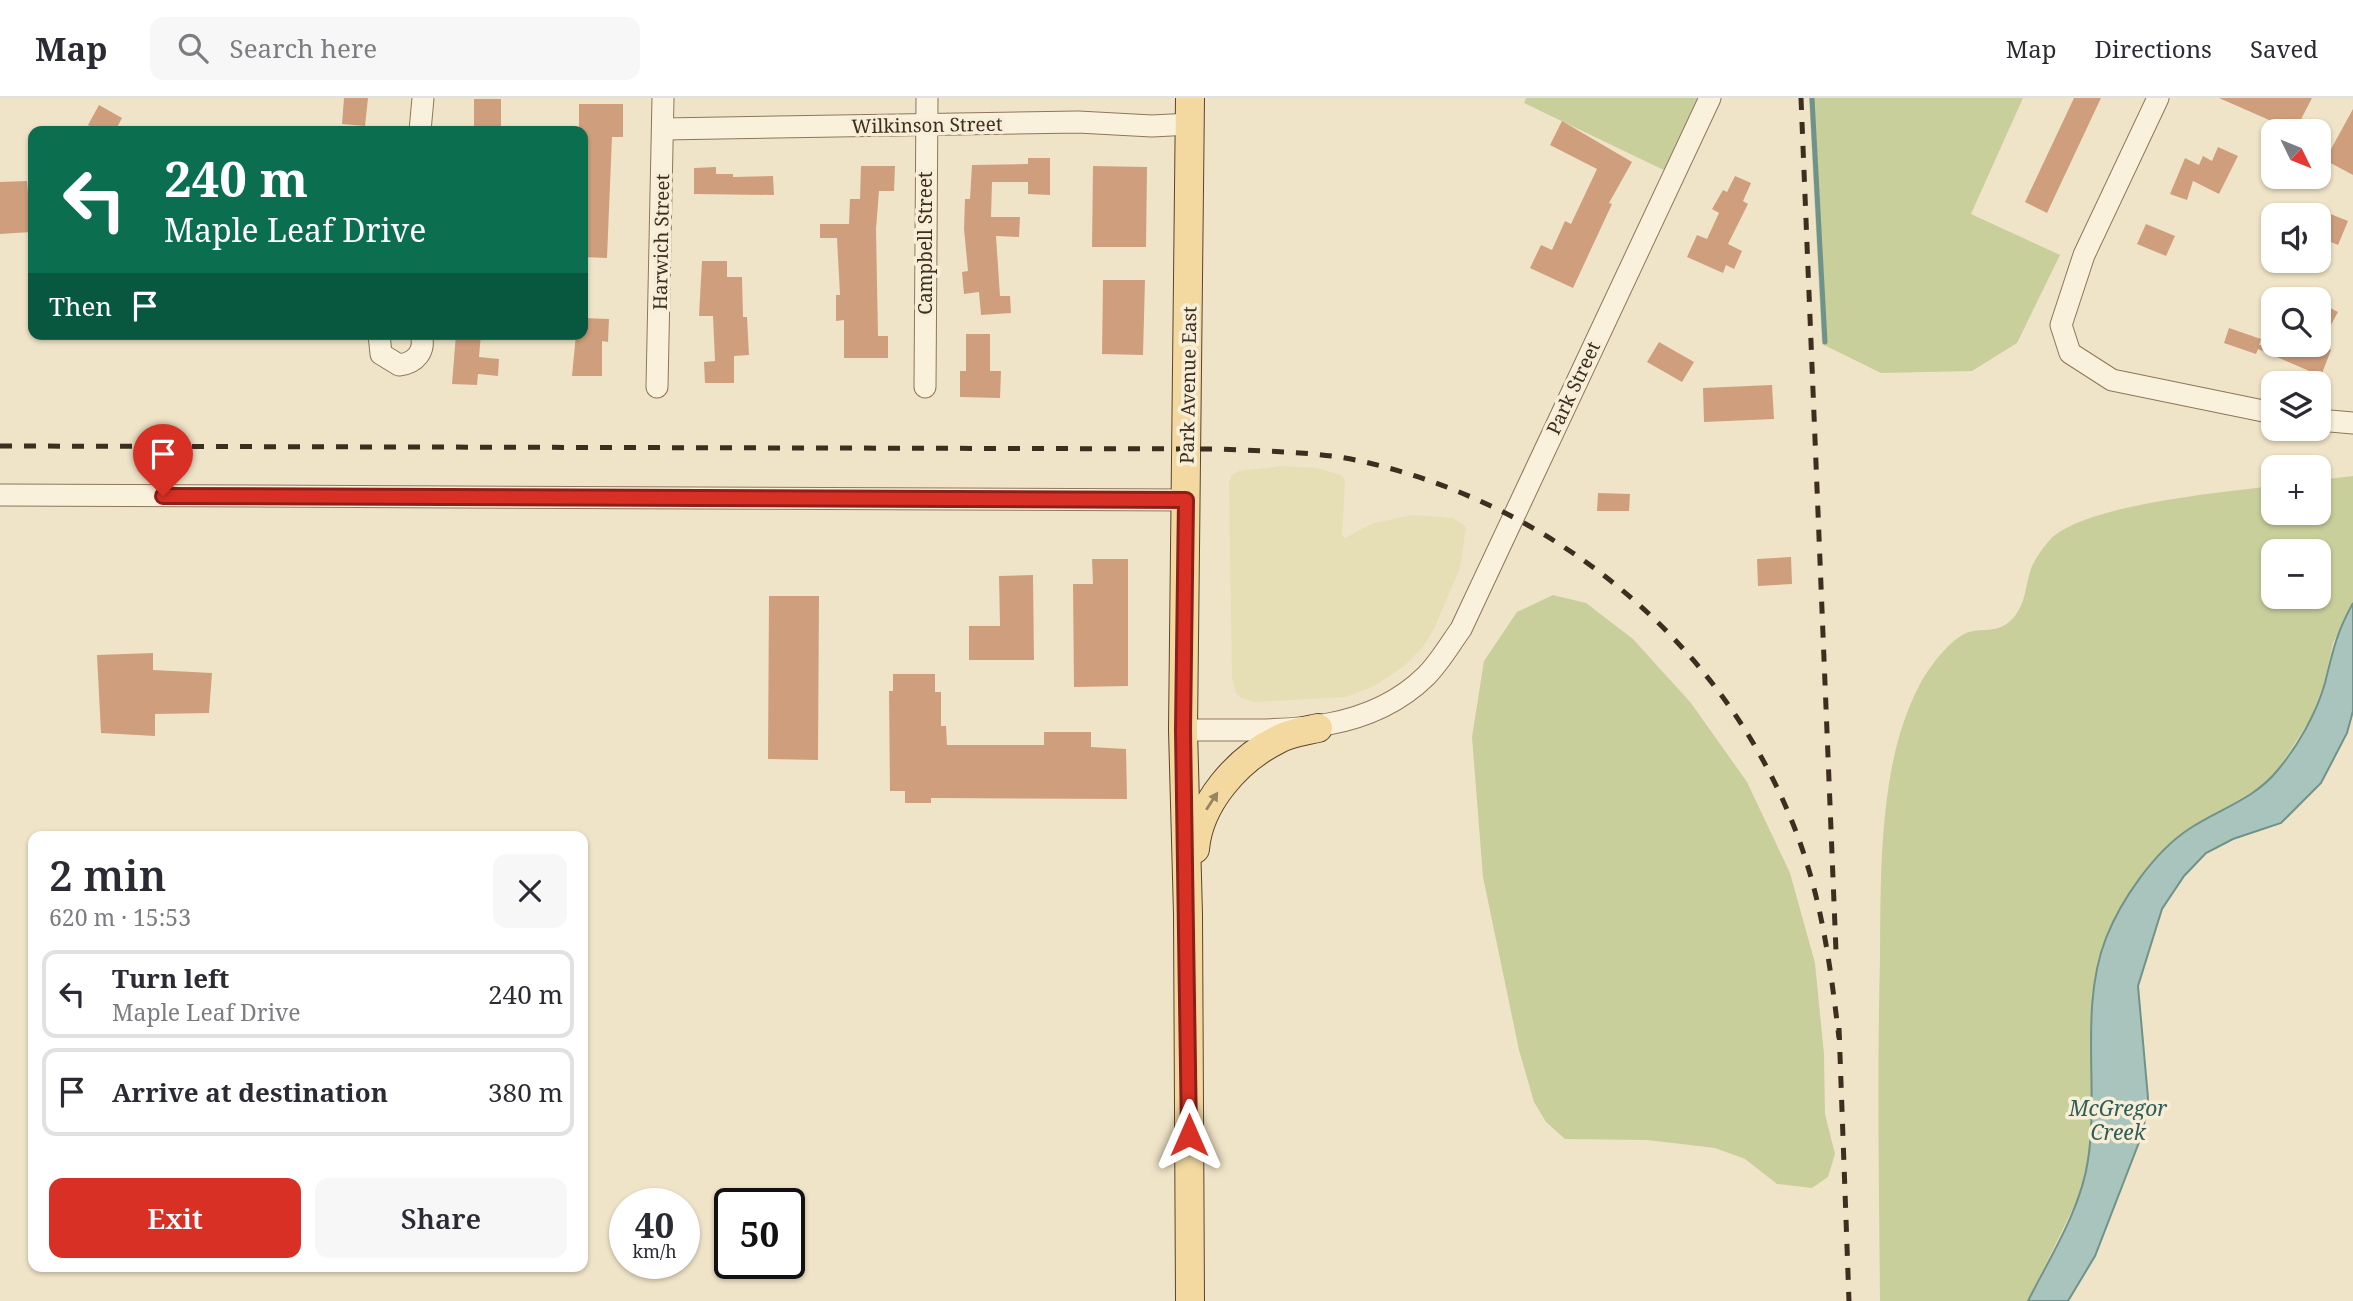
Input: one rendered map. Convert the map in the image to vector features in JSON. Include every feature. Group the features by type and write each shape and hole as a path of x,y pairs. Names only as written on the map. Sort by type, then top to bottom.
{"main road":[{"name":"Park Avenue East","path":"1190,1301 1188,914 1183,730 1191,111"},
{"path":"1188,914 1196,833 1218,792 1262,748 1279,738 1318,727"}],"street":[{"path":"420,126 423,98"},
{"name":"Harwich Street","path":"657,387 663,98"},
{"name":"Campbell Street","path":"925,387 927,98"},
{"name":"Park Street","path":"1183,730 1318,727 1374,712 1409,691 1429,674 1461,628 1710,98"},
{"path":"2158,98 2084,255 2061,325 2070,353 2112,380 2261,410"},
{"name":"Wilkinson Street","path":"664,129 1078,121 1191,111"},
{"path":"380,340 381,354 399,365 414,361 419,355 423,340"},
{"path":"2331,422 2353,423"},
{"path":"0,495 1186,500"}],"shaded area":[{"path":"1282,466 1316,468 1341,475 1345,481 1342,536 1345,538 1371,524 1411,515 1453,518 1466,527 1460,568 1434,629 1422,648 1403,667 1374,686 1346,697 1255,702 1241,698 1236,693 1232,677 1229,482 1232,475 1239,471"}],"green space":[{"path":"1526,98 1704,98 1670,173 1524,103"},
{"path":"1809,98 2023,98 1971,214 2060,255 2017,343 1972,371 1881,373 1822,344"},
{"path":"2353,476 2353,603 2333,643 2324,684 2311,718 2276,773 2253,794 2226,810 2103,950 2094,986 2094,1096 2088,1161 2079,1196 2028,1301 1880,1301 1879,1044 1882,856 1889,784 1906,717 1927,672 1951,644 1969,632 2004,626 2015,616 2023,602 2035,561 2048,542 2064,529 2089,518 2119,510 2261,488 2261,525 2331,525 2331,479"},
{"path":"1553,595 1586,603 1633,639 1691,703 1747,782 1790,873 1815,963 1824,1054 1825,1114 1835,1154 1828,1177 1812,1188 1777,1184 1745,1159 1715,1148 1647,1140 1565,1139 1546,1122 1534,1102 1519,1050 1483,877 1472,737 1484,661 1517,612"}],"water":[{"name":"McGregor Creek","path":"2353,603 2353,711 2347,733 2321,783 2281,823 2233,839 2206,853 2184,876 2162,909 2138,986 2148,1098 2143,1132 2095,1256 2068,1301 2028,1301 2072,1215 2088,1160 2092,1105 2093,992 2098,964 2112,923 2140,878 2163,850 2189,829 2268,781 2285,761 2317,706 2339,633"}],"building":[{"path":"344,98 368,98 365,126 342,124"},
{"path":"2074,98 2101,98 2047,213 2025,202"},
{"path":"2219,98 2312,98 2301,119 2267,119"},
{"path":"474,99 501,99 501,126 474,126"},
{"path":"579,104 623,104 623,137 612,137 607,258 588,257 588,126 579,126"},
{"path":"99,105 122,118 118,126 88,125"},
{"path":"2353,109 2353,175 2331,163 2331,149"},
{"path":"1562,121 1632,162 1609,203 1612,204 1573,288 1530,268 1541,245 1552,250 1565,221 1571,224 1597,169 1550,145"},
{"path":"2218,147 2238,156 2219,194 2193,181 2187,200 2170,194 2185,158 2199,165 2203,156 2212,161"},
{"path":"1028,158 1050,158 1050,195 1028,194 1028,182 992,182 991,217 1020,217 1019,237 996,236 1000,296 1010,296 1011,313 981,315 979,292 964,294 962,272 968,271 964,229 965,199 970,199 972,165 1028,164"},
{"path":"861,166 895,166 894,191 879,191 876,229 878,336 888,336 888,358 844,358 844,320 836,321 836,295 840,295 837,238 820,238 820,224 849,224 850,199 860,199"},
{"path":"1093,166 1147,167 1146,247 1092,247"},
{"path":"716,167 716,174 733,174 733,177 773,176 774,195 694,194 694,168"},
{"path":"1735,176 1751,183 1743,201 1748,204 1728,244 1742,251 1734,269 1726,265 1723,273 1687,257 1697,235 1707,239 1719,213 1712,209 1723,190 1727,192"},
{"path":"27,181 28,232 0,234 0,182"},
{"path":"2331,214 2348,221 2338,245 2331,242"},
{"path":"2146,224 2175,236 2166,256 2137,244"},
{"path":"702,261 727,261 727,277 742,277 743,317 747,317 749,355 734,356 734,383 705,383 704,362 715,361 713,316 699,316"},
{"path":"1103,280 1145,280 1143,355 1102,354"},
{"path":"2331,308 2338,312 2331,325"},
{"path":"588,318 609,319 608,342 602,341 602,376 572,376 575,340 588,340"},
{"path":"2229,328 2261,339 2261,350 2258,349 2256,354 2224,343"},
{"path":"966,334 990,334 990,371 1001,371 1000,398 960,397 960,371 966,371"},
{"path":"456,340 480,340 479,357 499,359 498,376 478,374 477,385 452,384"},
{"path":"1659,342 1694,362 1682,382 1647,362"},
{"path":"2277,357 2328,357 2323,371 2309,371"},
{"path":"1772,385 1774,419 1704,422 1703,388"},
{"path":"1598,493 1630,494 1629,511 1597,511"},
{"path":"1791,557 1792,584 1758,586 1757,559"},
{"path":"1092,559 1128,559 1128,686 1074,687 1073,584 1093,584"},
{"path":"1033,575 1034,660 969,660 969,626 1000,626 999,576"},
{"path":"769,596 819,596 818,760 768,759"},
{"path":"153,653 153,670 212,673 209,713 155,714 155,736 101,733 97,655"},
{"path":"893,674 935,674 935,692 941,692 941,726 946,726 947,745 1044,745 1044,732 1091,732 1091,747 1126,749 1127,799 931,798 931,803 905,803 905,791 890,791 889,691 893,691"}],"waterway":[{"path":"1812,98 1825,342"}],"railway":[{"path":"1801,98 1836,951"},
{"path":"0,446 1221,449 1333,456 1369,463 1444,486 1515,518 1581,559 1642,607 1696,663 1742,725 1780,794 1808,867 1831,973 1839,1038"},
{"path":"1839,1028 1849,1301"}],"route":[{"path":"163,496 1186,500 1183,730 1188,914 1189,1135"}]}
